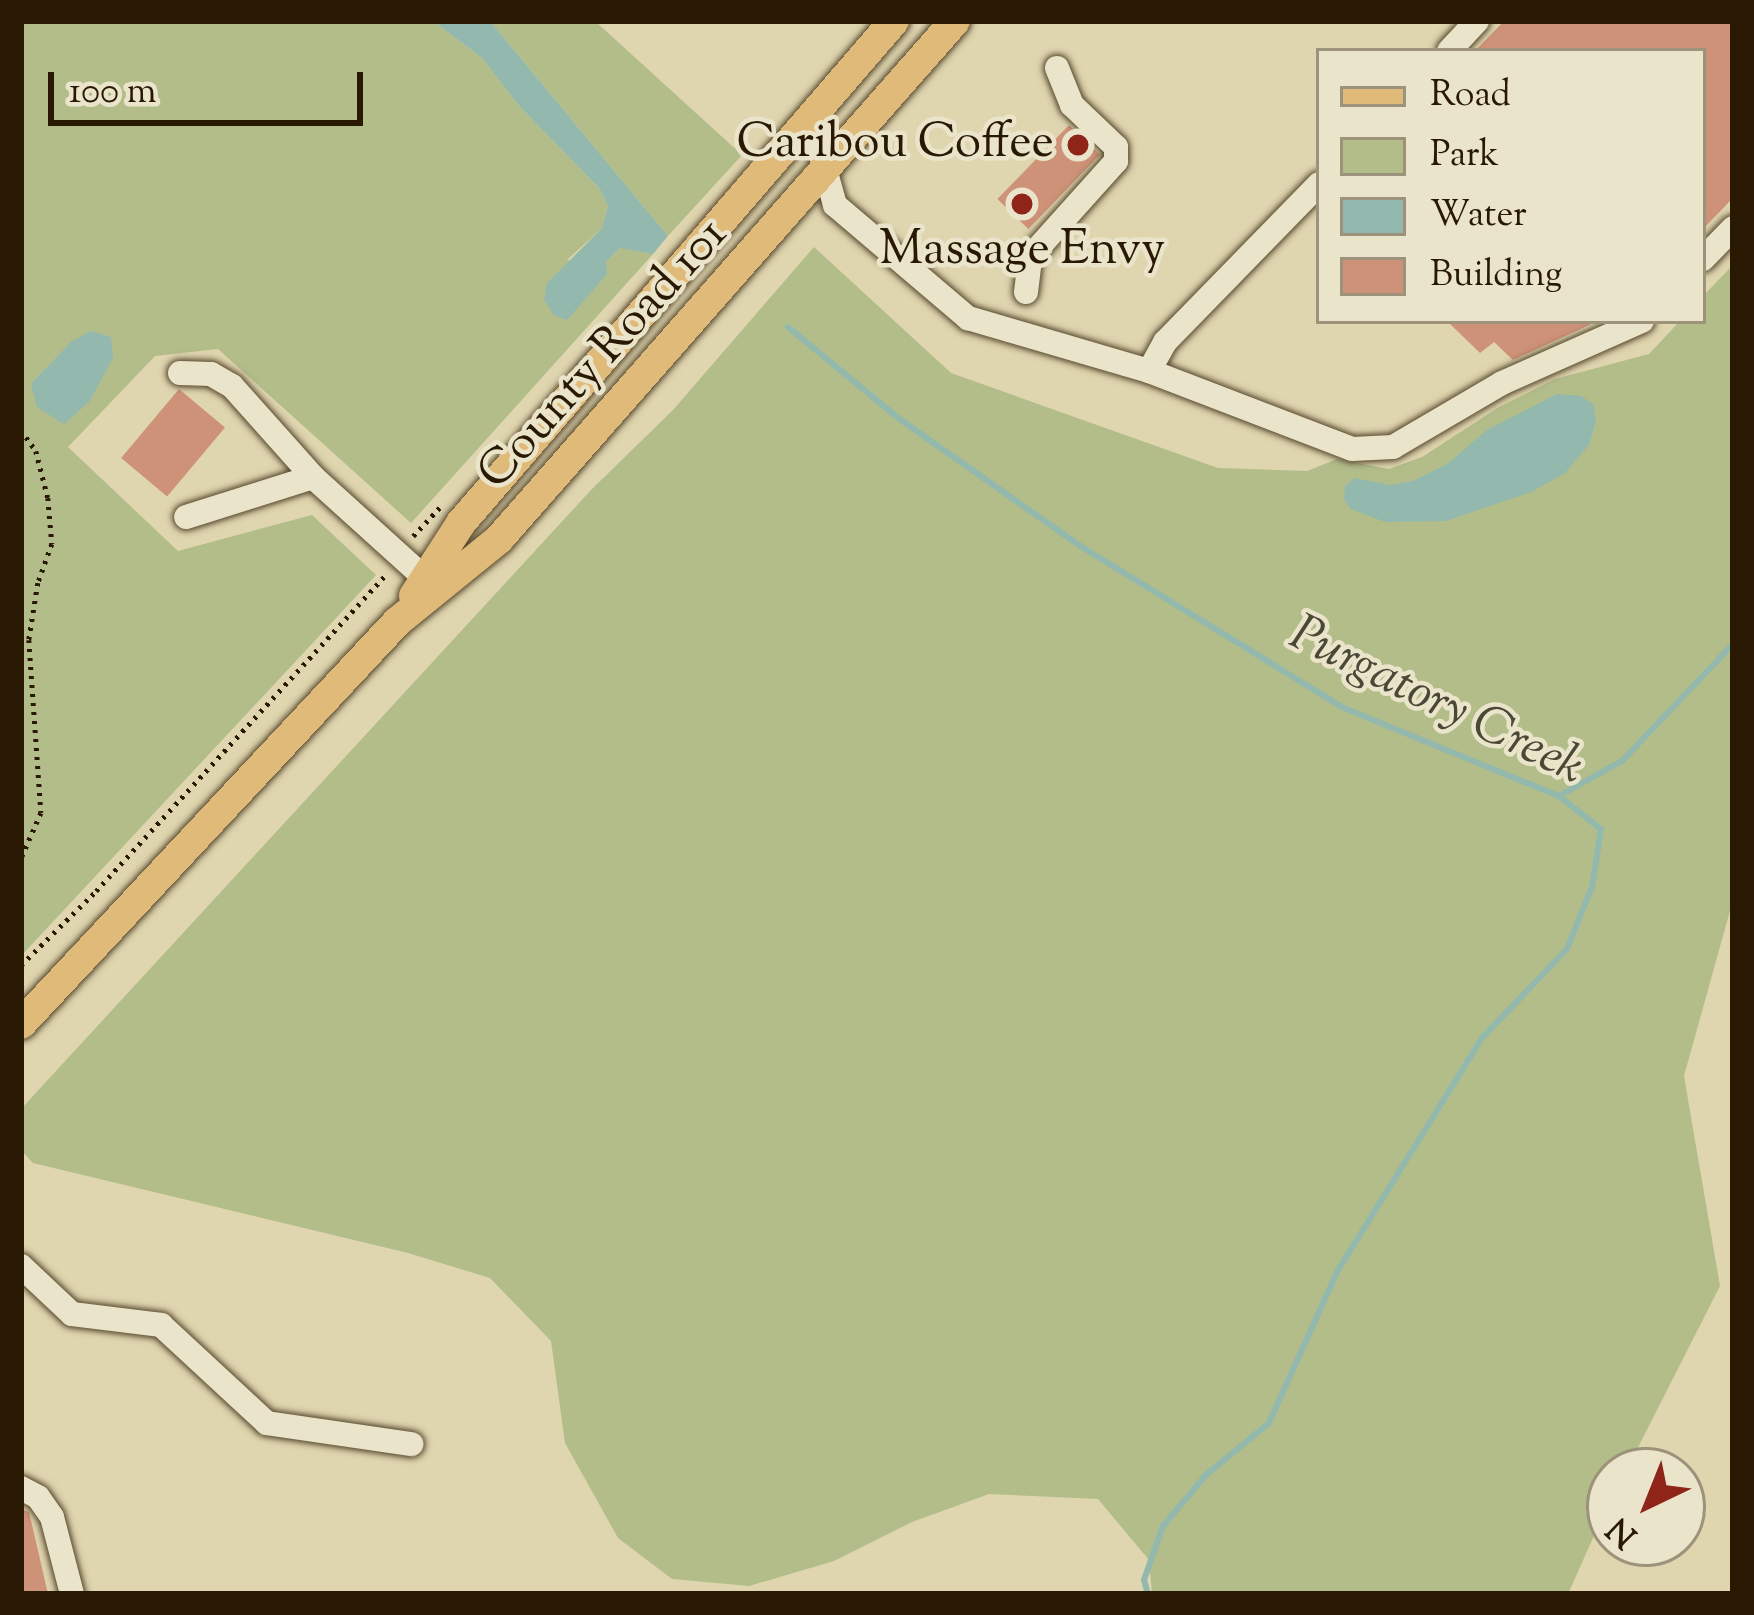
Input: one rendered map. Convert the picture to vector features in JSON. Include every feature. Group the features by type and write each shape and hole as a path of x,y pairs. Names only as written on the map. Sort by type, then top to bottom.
{"main road":[{"name":"County Road 101","path":"431,584 461,524 812,122 894,21"},
{"name":"County Road 101","path":"21,1024 431,584 499,539 955,21"}],"street":[{"path":"1452,48 1477,21"},
{"path":"1026,292 1030,256 1116,161 1115,147 1072,105 1057,68"},
{"path":"812,122 835,205 968,318 1149,371 1352,448 1393,447 1502,382 1635,324"},
{"path":"1149,371 1165,342 1316,187"},
{"path":"1706,256 1733,228"},
{"path":"180,374 211,374 232,386 313,477 431,584"},
{"path":"186,517 313,477"},
{"path":"21,1266 72,1314 160,1325 267,1423 411,1444"},
{"path":"21,1488 38,1497 52,1517 71,1594"}],"path":[{"path":"21,430 36,451 49,498 52,544 38,583 29,640 41,813 21,859"}],"green space":[{"path":"21,21 433,21 482,58 520,107 599,188 608,206 602,228 567,260 606,262 621,247 653,254 411,523 218,349 155,356 68,447 178,551 312,515 376,575 21,956"},
{"path":"490,21 595,21 742,155 668,236"},
{"path":"814,247 951,373 1218,468 1307,471 1337,459 1389,469 1422,457 1499,407 1555,379 1649,354 1677,324 1706,324 1706,293 1733,265 1733,900 1684,1076 1720,1286 1638,1447 1586,1447 1586,1554 1568,1594 1152,1594 1149,1560 1098,1499 989,1494 912,1522 834,1561 749,1586 672,1579 618,1538 565,1443 551,1341 490,1278 408,1253 33,1163 21,1150 21,1109 591,490 673,410"}],"water":[{"path":"433,21 490,21 668,236 653,254 620,248 606,262 607,274 567,320 554,315 544,300 547,283 602,228 608,206 599,188 520,107 482,58"},
{"path":"91,331 111,337 113,358 89,402 64,424 37,407 31,384 71,342"},
{"path":"1557,394 1581,396 1593,404 1596,420 1589,445 1564,474 1531,492 1446,521 1385,522 1351,509 1344,500 1345,486 1355,478 1390,485 1413,481 1447,464 1487,430"}],"building":[{"path":"1504,21 1733,21 1733,198 1706,226 1706,48 1478,48"},
{"path":"1069,125 1100,155 1028,229 997,199"},
{"path":"1450,324 1591,324 1513,360 1494,342 1480,353"},
{"path":"179,389 225,428 167,497 121,458"},
{"path":"21,1509 29,1512 48,1594 21,1594"}],"waterway":[{"name":"Purgatory Creek","path":"788,327 901,420 1082,547 1344,708 1559,796 1601,829 1592,887 1567,949 1482,1038 1338,1270 1269,1423 1206,1475 1163,1526 1144,1580 1148,1594"},
{"path":"1559,796 1622,761 1733,644"}],"place":[{"name":"Caribou Coffee","path":"1078,145"},
{"name":"Massage Envy","path":"1022,204"}]}
